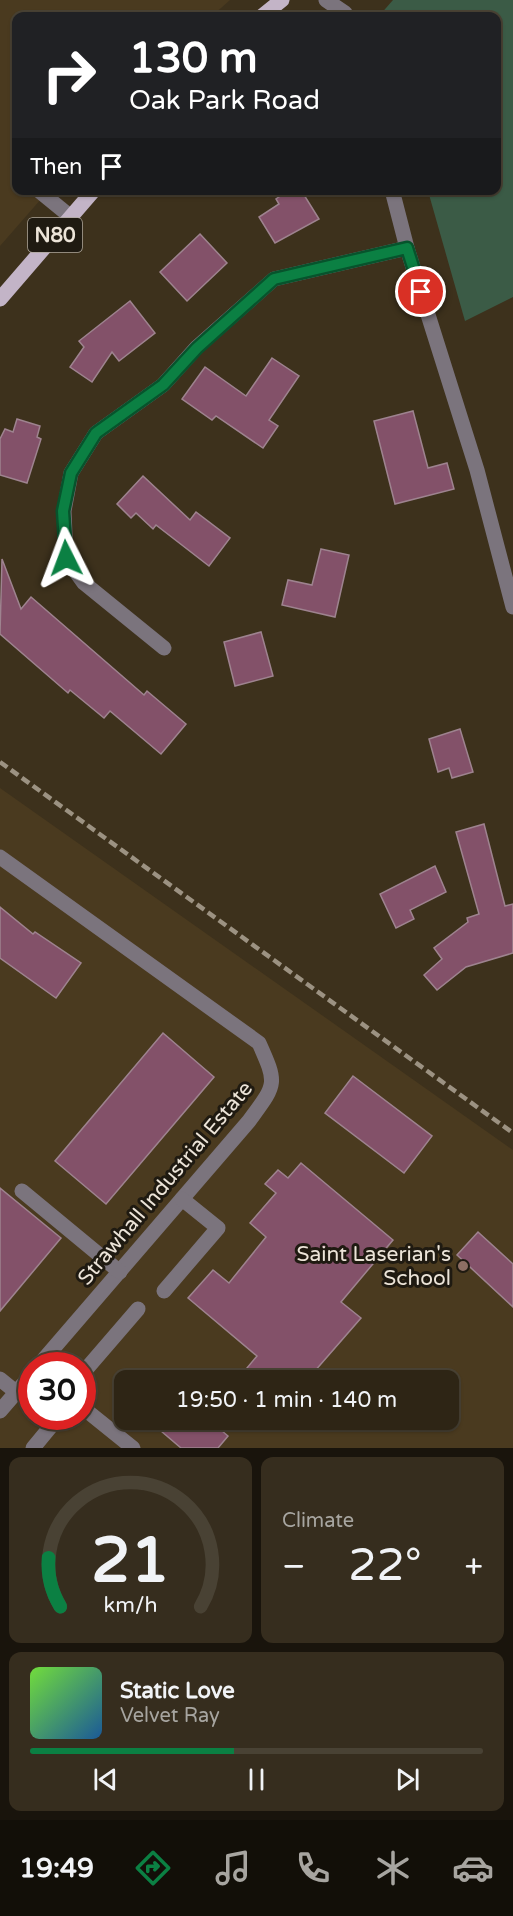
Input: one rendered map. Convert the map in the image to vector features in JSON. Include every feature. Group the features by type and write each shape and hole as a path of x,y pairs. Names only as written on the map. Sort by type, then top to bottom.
{"main road":[{"path":"267,12 282,0"},
{"name":"N80","path":"0,299 90,195"}],"street":[{"path":"326,0 347,10"},
{"path":"44,195 71,217"},
{"path":"393,195 407,248 477,470 513,607"},
{"path":"164,648 84,583 66,558 63,511 71,473 96,433 163,385 197,348 274,279 407,248"},
{"name":"Strawhall Industrial Estate","path":"0,857 259,1043 273,1074 269,1094 50,1352"},
{"path":"22,1191 120,1272"},
{"path":"164,1291 218,1228 182,1199"},
{"path":"96,1358 138,1310"},
{"path":"0,1379 18,1384"},
{"path":"0,1411 18,1393"},
{"path":"96,1418 133,1448"},
{"path":"33,1448 48,1430"}],"shaded area":[{"path":"0,0 230,0 216,12 12,12 12,195 45,195 0,246"},
{"path":"0,788 513,1150 513,1448 0,1448"}],"green space":[{"path":"393,0 513,0 513,297 465,321 429,195 501,195 501,12 382,12"}],"building":[{"path":"282,195 304,195 319,219 275,243 259,217 279,204 276,199"},
{"path":"200,234 227,263 187,301 160,272"},
{"path":"130,301 155,333 119,361 112,352 92,382 70,367 84,347 79,341"},
{"path":"272,358 299,376 269,420 278,426 263,448 216,416 212,420 182,399 205,367 246,396"},
{"path":"413,411 428,468 447,463 454,489 395,504 374,421"},
{"path":"17,419 40,426 37,437 41,439 27,483 0,475 0,439 5,429 13,432"},
{"path":"143,476 190,520 196,512 230,538 209,566 156,525 153,529 136,513 131,518 117,504"},
{"path":"321,549 349,555 335,617 282,605 288,580 312,585"},
{"path":"2,559 21,609 31,597 144,695 147,691 186,724 161,754 110,711 104,718 70,690 68,693 0,634"},
{"path":"261,632 273,676 235,686 224,642"},
{"path":"460,729 473,772 452,778 449,768 438,772 429,739"},
{"path":"484,824 505,906 513,904 513,953 466,967 437,990 424,975 442,959 434,948 468,922 467,918 479,914 456,832"},
{"path":"435,866 446,892 410,910 414,919 396,928 380,894"},
{"path":"0,907 33,934 35,932 81,963 56,998 0,958"},
{"path":"163,1033 214,1077 106,1204 55,1161"},
{"path":"353,1076 432,1136 404,1173 325,1113"},
{"path":"301,1163 393,1240 341,1302 361,1318 316,1370 245,1370 257,1356 188,1298 213,1270 229,1283 266,1237 250,1223 276,1193 265,1184 278,1170 288,1178"},
{"path":"0,1188 61,1238 0,1311"},
{"path":"478,1232 513,1264 513,1307 457,1255"},
{"path":"160,1430 221,1430 228,1436 218,1448 181,1448"}],"railway":[{"path":"0,762 513,1133"}],"place":[{"name":"Saint Laserian's School","path":"463,1266"}],"route":[{"path":"66,558 63,511 71,473 96,433 163,385 197,348 274,279 407,248 421,292"}]}
